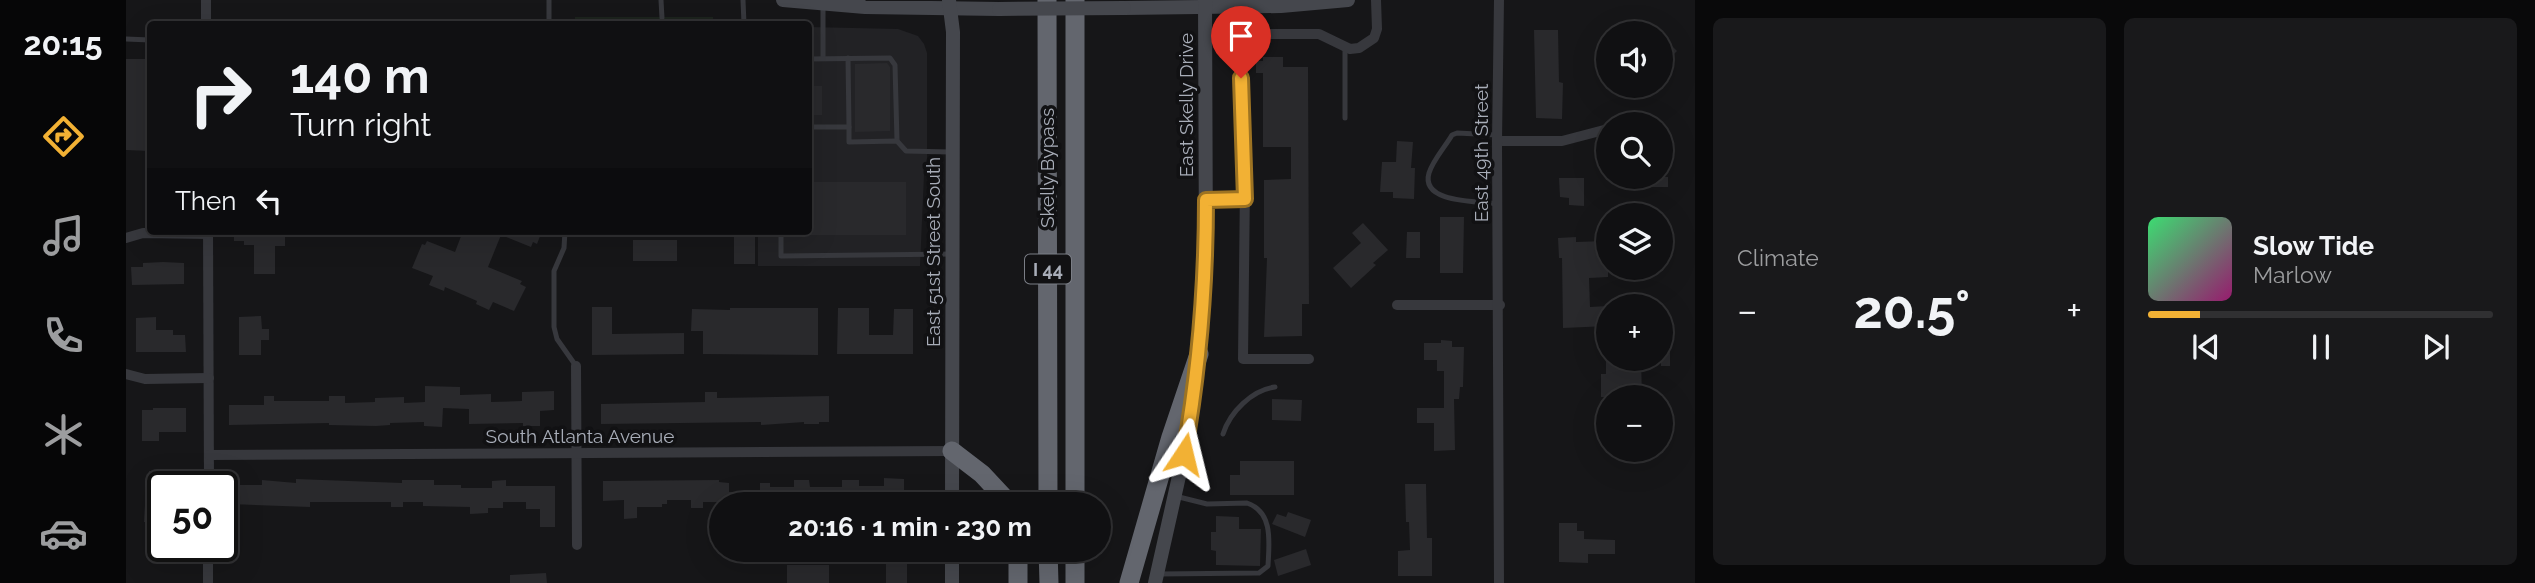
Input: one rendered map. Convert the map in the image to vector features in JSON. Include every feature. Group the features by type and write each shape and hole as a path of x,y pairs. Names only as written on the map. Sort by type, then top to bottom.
{"highway":[{"name":"Skelly Bypass","path":"1047,0 1048,492"},
{"name":"Skelly Bypass","path":"1075,0 1075,492"},
{"path":"1129,583 1171,437 1199,354"},
{"path":"952,452 982,474 999,492"},
{"path":"1018,562 1018,583"},
{"path":"1048,562 1049,583"},
{"path":"1075,562 1075,583"}],"main road":[{"path":"783,0 823,4 949,4 999,9 1124,8 1205,3 1281,6 1348,0"},
{"name":"East Skelly Drive","path":"1156,579 1184,454 1199,354 1206,263 1205,3"},
{"name":"East 51st Street South","path":"949,4 953,32 952,492"},
{"path":"952,562 952,583"}],"street":[{"path":"206,0 206,21"},
{"path":"1309,359 1242,359 1245,199 1240,51 1257,34 1320,34 1350,49 1359,48 1374,38 1377,29 1376,0"},
{"name":"East 49th Street","path":"1499,0 1499,583"},
{"path":"1497,138 1562,141 1596,132"},
{"path":"1206,200 1245,199"},
{"path":"126,238 147,233"},
{"path":"208,235 209,471"},
{"path":"1397,305 1500,305"},
{"path":"576,366 577,545"},
{"path":"126,374 145,379 208,378"},
{"name":"South Atlanta Avenue","path":"209,455 952,452"},
{"path":"208,562 208,583"}],"lane":[{"path":"549,0 549,21"},
{"path":"661,0 662,18"},
{"path":"743,0 744,21"},
{"path":"823,4 823,58"},
{"path":"126,39 147,40"},
{"path":"1345,46 1345,118"},
{"path":"848,58 849,142 897,141"},
{"path":"812,59 890,58 895,65 897,141 905,151 953,152"},
{"path":"812,127 849,127"},
{"path":"1497,138 1457,133 1452,135 1429,172 1428,183 1434,193 1442,197 1499,204"},
{"path":"565,235 564,248 554,271 554,327 557,339 576,366"},
{"path":"781,235 781,256 952,254"},
{"path":"1223,434 1227,420 1245,402 1261,390 1275,387"},
{"path":"1156,579 1259,573 1268,566 1267,523 1253,505 1207,505 1175,496"}],"shaded area":[{"path":"575,17 713,17 713,21 575,21"},
{"path":"812,27 898,29 918,36 927,53 927,175 924,175 920,266 758,266 758,235 812,235"}],"building":[{"path":"1534,30 1558,30 1559,82 1563,83 1562,119 1536,118"},
{"path":"1263,57 1283,57 1283,67 1308,67 1309,304 1302,304 1302,336 1264,337 1267,258 1264,258 1264,180 1291,179 1291,147 1263,147 1263,73 1256,73 1256,61 1263,61"},
{"path":"126,59 147,59 147,151 126,150"},
{"path":"887,63 890,67 890,131 855,132 855,64"},
{"path":"812,86 822,86 822,115 812,115"},
{"path":"1397,141 1413,142 1411,168 1415,168 1414,199 1393,198 1393,192 1380,192 1382,162 1396,162"},
{"path":"1559,178 1584,178 1584,206 1569,205 1569,198 1560,197"},
{"path":"812,182 906,182 906,235 812,235"},
{"path":"1440,217 1464,217 1463,273 1440,273"},
{"path":"1363,223 1388,250 1351,288 1333,268 1361,243 1352,233"},
{"path":"1407,232 1420,232 1420,258 1406,258"},
{"path":"234,235 285,235 285,246 275,246 275,274 254,274 254,245 234,241"},
{"path":"461,235 501,235 488,267 522,281 520,284 526,287 514,311 493,302 489,310 476,304 477,301 445,287 444,291 429,285 433,276 412,268 422,244 425,245 427,241 455,252"},
{"path":"501,235 540,235 537,244 533,242 531,247"},
{"path":"734,235 755,235 755,264 734,264"},
{"path":"1576,237 1576,242 1596,241 1596,278 1589,278 1590,307 1596,307 1596,327 1563,328 1562,258 1559,258 1558,238"},
{"path":"633,240 677,240 677,261 633,261"},
{"path":"163,262 184,263 184,284 132,285 131,267"},
{"path":"592,307 612,307 612,334 684,333 684,354 592,355"},
{"path":"818,308 818,355 703,354 703,331 691,331 692,309"},
{"path":"838,308 869,308 869,335 893,335 894,309 913,309 913,354 837,354"},
{"path":"261,316 262,329 269,329 269,340 261,340 261,355 239,355 239,317"},
{"path":"156,317 156,330 173,330 173,335 185,335 186,352 136,352 136,318"},
{"path":"1441,340 1452,341 1452,347 1464,347 1463,387 1460,387 1459,399 1454,399 1455,450 1434,451 1434,423 1417,423 1417,408 1444,408 1444,371 1437,371 1437,360 1424,360 1424,343 1441,343"},
{"path":"1606,371 1641,371 1642,385 1601,385 1601,374 1606,374"},
{"path":"425,386 460,387 460,395 491,394 491,402 522,401 522,392 554,391 554,410 540,411 540,426 523,426 523,423 469,424 469,409 443,408 442,427 424,426 424,422 376,426 329,423 229,425 229,405 264,405 264,396 274,396 274,401 329,401 329,396 345,396 345,403 404,397 404,403 425,402"},
{"path":"705,392 717,392 717,398 829,396 829,422 761,425 761,422 601,424 601,404 705,402"},
{"path":"1272,399 1302,400 1301,421 1272,420"},
{"path":"186,408 186,432 159,432 159,441 142,441 142,410"},
{"path":"1240,461 1294,461 1294,495 1230,495 1230,475 1240,475"},
{"path":"884,478 904,479 904,492 760,492 760,483 770,483 770,487 794,487 794,480 809,480 810,487 842,487 842,480 859,480 859,486 884,486"},
{"path":"296,479 402,483 402,480 434,480 434,485 492,488 492,481 506,480 506,486 555,486 555,527 540,527 540,509 526,509 526,502 503,502 503,508 488,508 488,513 470,514 470,507 423,506 423,502 403,502 403,507 391,507 391,502 310,502 310,507 238,504 238,485 262,485 262,480 296,483"},
{"path":"719,480 729,483 729,492 709,492 709,502 703,502 703,508 691,508 691,500 667,500 667,504 662,504 662,507 637,507 637,518 624,519 624,500 603,501 603,481"},
{"path":"1405,484 1426,484 1427,538 1432,538 1432,576 1398,576 1398,551 1410,550"},
{"path":"147,505 147,522 144,522"},
{"path":"1288,512 1311,520 1305,537 1272,524 1277,514 1286,517"},
{"path":"1216,516 1239,517 1239,529 1261,529 1260,566 1216,565 1216,551 1211,550 1211,532 1216,532"},
{"path":"1559,523 1577,523 1577,531 1584,531 1584,539 1615,540 1615,554 1588,554 1588,563 1559,562"},
{"path":"1306,549 1311,565 1278,576 1274,560"},
{"path":"886,562 907,562 907,583 886,583"},
{"path":"787,565 829,565 829,583 787,583"},
{"path":"546,573 547,583 510,583 510,575"}],"route":[{"path":"1184,454 1193,406 1203,315 1206,200 1245,199 1241,78"}]}
